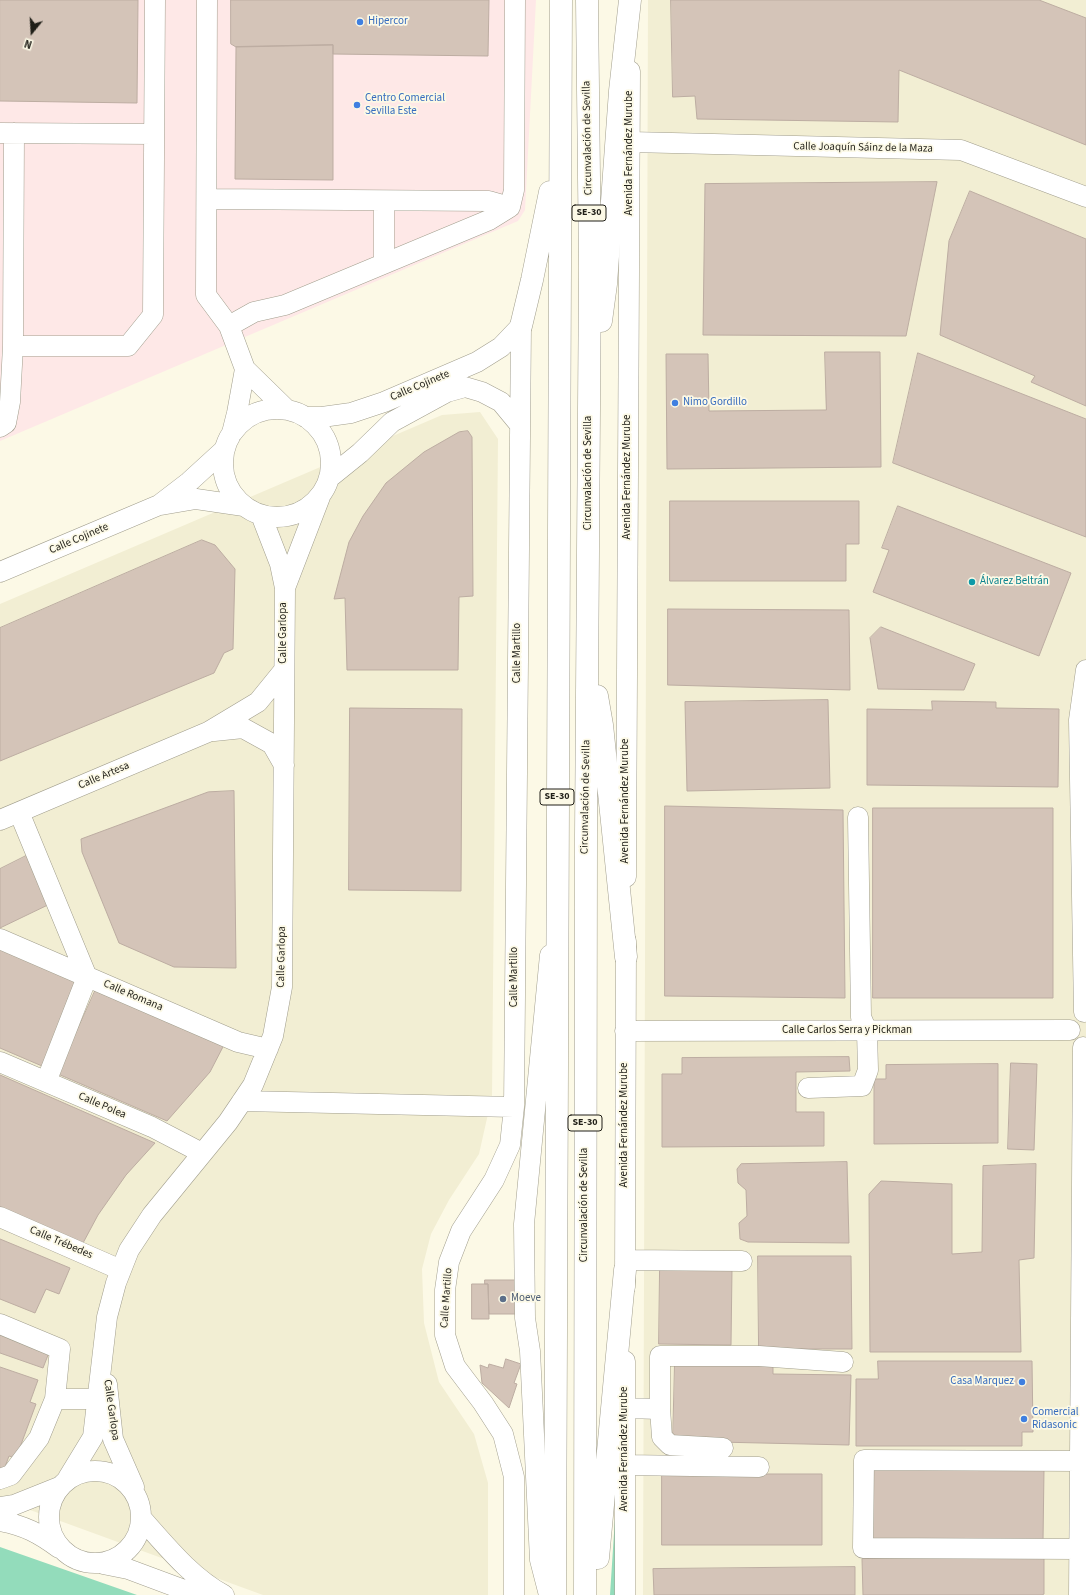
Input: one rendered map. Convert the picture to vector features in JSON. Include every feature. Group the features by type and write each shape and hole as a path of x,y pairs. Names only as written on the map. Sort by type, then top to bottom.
{"highway":[{"name":"SE-30","path":"555,1595 560,0"},
{"name":"Circunvalación de Sevilla","path":"585,1595 586,835 590,394 587,0"},
{"path":"590,394 606,284 620,91 630,3"},
{"path":"521,326 532,280 559,143"},
{"path":"588,650 602,725 626,957"},
{"path":"594,1595 625,1265"}],"street":[{"path":"13,346 128,346 153,315 155,0"},
{"path":"207,0 206,295 229,326 245,369 296,413 319,429 328,446 331,459 325,486 308,508 291,516 280,517 253,511 228,487 223,469 228,442 237,413 245,369"},
{"path":"229,326 254,312 285,305 489,220 510,206 514,190 514,0"},
{"name":"Avenida Fernández Murube","path":"625,1595 625,1031 631,142 630,3"},
{"path":"0,427 6,423 10,402 13,346 7,133 154,134"},
{"name":"Calle Joaquín Sáinz de la Maza","path":"631,142 961,150 1086,197"},
{"path":"207,199 489,201 510,206"},
{"path":"384,201 384,263"},
{"name":"Calle Cojinete","path":"296,413 322,417 351,413 384,402 477,362 501,347 521,326"},
{"name":"Calle Martillo","path":"514,1595 514,1477 503,1434 483,1403 455,1366 445,1335 445,1290 449,1262 461,1231 494,1180 510,1144 514,1107 521,326"},
{"name":"Calle Cojinete","path":"325,486 392,422 447,392 465,387 482,392 501,402 520,425"},
{"path":"228,442 250,416 268,410 296,413"},
{"name":"Calle Cojinete","path":"159,505 189,482 228,442"},
{"name":"Calle Garlopa","path":"285,588 325,486"},
{"name":"Calle Cojinete","path":"0,572 159,505 196,499 253,511"},
{"name":"Calle Garlopa","path":"63,1483 93,1437 107,1317 116,1283 130,1250 152,1215 228,1122 253,1085 273,1036 282,987 285,588 280,564 253,511"},
{"name":"Calle Artesa","path":"0,820 208,732 258,702 284,670"},
{"path":"1079,1595 1085,1047 1074,1041 1070,1030 1072,1021 1079,1014 1085,1012 1080,720 1086,670"},
{"name":"Calle Artesa","path":"208,732 243,728 272,744 284,765"},
{"path":"19,812 87,976 46,1082"},
{"path":"808,1088 862,1086 868,1070 867,1031 861,1017 858,817"},
{"path":"549,1595 540,1560 530,1351 525,1318 524,1224 545,992 557,897"},
{"name":"Calle Romana","path":"0,939 238,1042 268,1049"},
{"name":"Calle Carlos Serra y Pickman","path":"625,1031 1070,1030"},
{"name":"Calle Polea","path":"0,1062 152,1128 202,1153"},
{"path":"242,1101 514,1107"},
{"name":"Calle Trébedes","path":"0,1217 121,1270"},
{"path":"625,1265 742,1261"},
{"path":"0,1324 60,1349 55,1399 39,1438 11,1475 0,1479"},
{"name":"Calle Garlopa","path":"104,1348 113,1439 136,1491"},
{"path":"723,1448 670,1445 662,1436 660,1409 660,1356 759,1356 843,1362"},
{"path":"55,1399 98,1399"},
{"path":"625,1408 660,1409"},
{"path":"1079,1549 863,1548 863,1508 864,1460 1080,1461"},
{"path":"625,1465 759,1467"},
{"path":"0,1507 14,1505 91,1470 119,1476 136,1491 143,1520 168,1549 211,1588 224,1595"},
{"path":"63,1483 49,1510 51,1533 63,1552"},
{"path":"103,1564 130,1550 143,1520"},
{"path":"0,1521 14,1523 40,1534 77,1561 128,1569 198,1595"}],"shaded area":[{"path":"0,0 536,0 525,210 518,221 0,441"},
{"path":"648,0 1086,0 1086,1595 643,1595"},
{"path":"480,412 498,439 492,1096 479,1154 449,1200 431,1234 422,1269 424,1323 439,1382 474,1434 488,1483 488,1595 263,1595 0,1499 0,604 442,415"}],"green space":[{"path":"617,1487 617,1595 610,1595"},
{"path":"0,1547 137,1595 0,1595"}],"building":[{"path":"0,0 138,0 137,103 0,101"},
{"name":"Hipercor","path":"231,0 489,0 488,56 333,54 333,45 236,47 231,44"},
{"path":"671,0 1039,0 1086,18 1086,145 899,70 898,122 697,119 695,96 673,97"},
{"path":"333,45 333,180 235,179 236,47"},
{"path":"937,182 906,336 703,335 705,184"},
{"path":"970,191 1086,239 1086,406 1031,382 1035,376 940,335 949,241"},
{"path":"825,352 880,352 881,467 667,469 666,354 708,354 709,411 826,410"},
{"path":"918,353 1086,419 1086,537 893,463"},
{"path":"468,431 472,437 473,596 459,597 458,670 347,670 345,598 334,599 349,542 363,516 386,483 424,452 459,432"},
{"path":"670,501 859,501 859,544 846,544 846,581 670,581"},
{"name":"Álvarez Beltrán","path":"898,506 1071,573 1039,656 873,592 889,550 882,548"},
{"path":"202,540 215,545 235,569 233,649 224,653 214,673 0,761 0,628"},
{"path":"668,609 849,610 850,690 668,685"},
{"path":"881,627 975,664 964,690 878,689 870,638"},
{"path":"828,700 830,788 687,791 685,702"},
{"path":"932,701 996,702 996,708 1059,709 1058,787 867,785 867,709 932,710"},
{"path":"350,708 462,709 461,891 349,890"},
{"path":"234,791 236,968 174,967 119,943 82,852 81,839 208,792"},
{"path":"665,806 843,810 845,998 665,996"},
{"path":"873,808 1053,808 1053,998 873,998"},
{"path":"30,854 54,902 0,928 0,869"},
{"path":"0,949 75,981 42,1066 0,1048"},
{"path":"96,989 226,1041 210,1072 167,1121 58,1074"},
{"path":"849,1057 850,1071 796,1072 796,1112 824,1112 824,1146 662,1147 662,1074 682,1074 682,1058"},
{"path":"1011,1063 1037,1064 1034,1150 1008,1149"},
{"path":"998,1064 998,1143 874,1144 874,1079 886,1079 886,1065"},
{"path":"0,1075 155,1143 126,1175 98,1215 83,1243 0,1207"},
{"path":"847,1162 849,1243 748,1242 740,1239 739,1223 747,1216 746,1190 738,1183 737,1169 741,1164"},
{"path":"1036,1164 1034,1258 1019,1260 1021,1352 870,1352 869,1194 881,1181 952,1184 952,1254 982,1252 983,1166"},
{"path":"0,1239 70,1268 59,1294 46,1289 35,1313 0,1299"},
{"path":"758,1256 851,1256 852,1349 759,1349"},
{"path":"660,1268 732,1268 731,1345 659,1344"},
{"path":"485,1280 529,1280 530,1314 489,1314 488,1284 485,1284"},
{"path":"472,1284 488,1284 489,1319 472,1319"},
{"path":"0,1329 50,1350 43,1368 0,1353"},
{"path":"506,1359 521,1364 514,1383 517,1384 509,1408 482,1383 480,1365 488,1368 489,1364 503,1368"},
{"path":"878,1361 1032,1361 1033,1432 1022,1432 1022,1446 856,1446 856,1379 878,1379"},
{"path":"675,1362 773,1364 773,1374 851,1375 849,1445 673,1441"},
{"path":"0,1367 38,1380 30,1402 36,1404 16,1458 9,1456 2,1475 0,1474"},
{"path":"877,1467 1044,1469 1043,1541 877,1543 868,1533 868,1479"},
{"path":"662,1474 822,1474 822,1545 662,1545"},
{"path":"1044,1557 1044,1594 1042,1595 863,1595 862,1559"},
{"path":"855,1567 855,1595 654,1595 653,1569"}],"place":[{"name":"Hipercor","path":"360,22"},
{"name":"Centro Comercial Sevilla Este","path":"357,105"},
{"name":"Nimo Gordillo","path":"675,403"},
{"name":"Álvarez Beltrán","path":"972,582"},
{"name":"Moeve","path":"503,1299"},
{"name":"Casa Marquez","path":"1022,1382"},
{"name":"Comercial Ridasonic","path":"1024,1419"}]}
